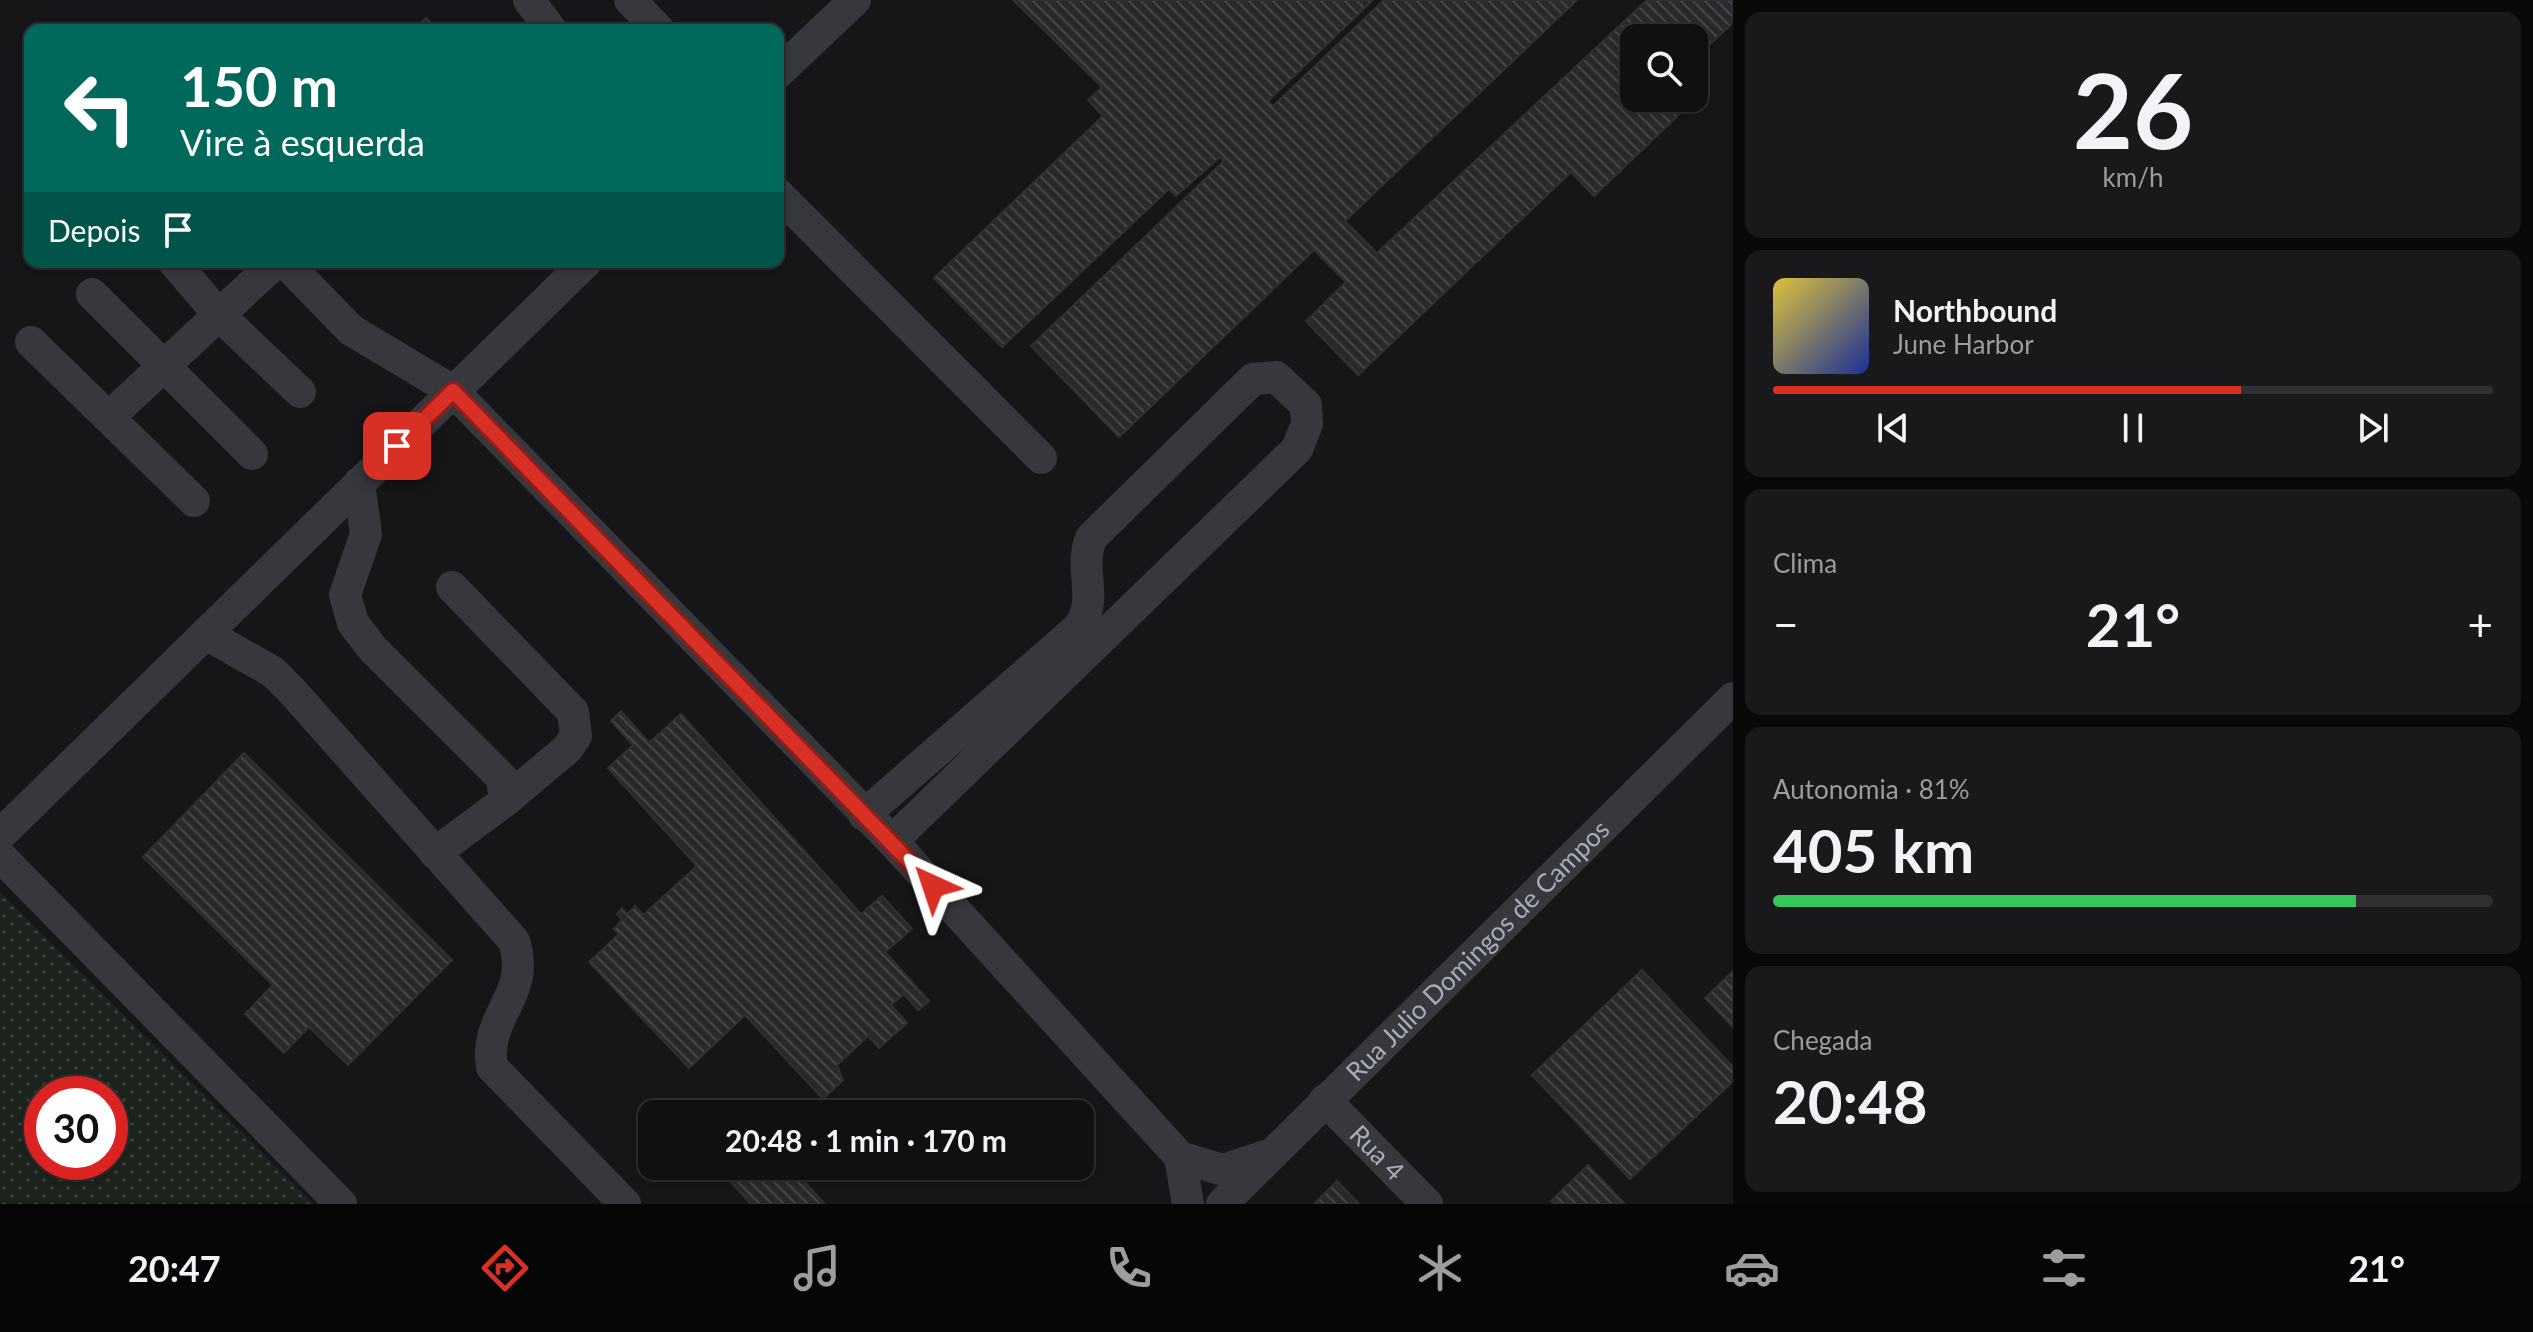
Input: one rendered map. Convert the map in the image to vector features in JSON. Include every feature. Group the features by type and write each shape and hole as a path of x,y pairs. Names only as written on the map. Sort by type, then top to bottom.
{"street":[{"path":"529,0 547,24"},
{"path":"630,0 653,24"},
{"path":"784,67 855,0"},
{"path":"784,200 1041,458"},
{"path":"179,268 218,314 300,392"},
{"path":"109,417 269,268"},
{"path":"291,268 351,330 453,391 892,841 1180,1157 1223,1170 1272,1154"},
{"path":"0,835 580,268"},
{"path":"92,294 252,454"},
{"path":"31,342 194,501"},
{"path":"864,815 1078,628 1090,605 1084,565 1091,538 1253,379 1276,377 1306,405 1307,424 1297,449 892,841"},
{"path":"359,483 366,534 345,595 347,611 372,648 502,778 505,801"},
{"path":"435,853 505,801 567,749 576,736 573,712 452,587"},
{"path":"206,634 273,672 514,941 521,962 519,978 491,1037 492,1067 625,1204"},
{"name":"Rua Julio Domingos de Campos","path":"1222,1204 1733,698"},
{"path":"0,856 341,1204"},
{"name":"Rua 4","path":"1325,1100 1427,1204"},
{"path":"1180,1157 1188,1204"}],"shaded area":[{"path":"0,892 314,1204 0,1204"}],"building":[{"path":"1013,0 1373,0 1268,101 1273,106 1384,0 1577,0 1345,221 1377,253 1620,25 1620,112 1682,112 1594,196 1571,172 1358,375 1306,321 1346,282 1314,250 1119,437 1031,346 1224,161 1220,157 1176,196 1169,189 1002,347 934,278 1103,116 1088,100 1102,87"},
{"path":"1647,0 1733,0 1733,23 1708,46 1708,24 1621,24"},
{"path":"621,711 649,743 681,714 861,914 882,896 912,929 885,952 929,1001 918,1010 904,994 891,1005 907,1023 879,1048 868,1036 837,1065 843,1080 823,1099 745,1015 689,1068 589,962 619,934 614,929 622,920 617,914 622,908 627,914 635,906 643,915 697,866 608,768 633,745 611,721"},
{"path":"244,753 452,960 348,1065 309,1027 284,1053 245,1014 273,985 143,857"},
{"path":"1642,970 1733,1067 1733,1081 1630,1179 1532,1075"},
{"path":"1733,971 1733,1027 1705,998"},
{"path":"1588,1165 1625,1204 1554,1204 1551,1201"},
{"path":"729,1180 803,1180 825,1204 751,1204"},
{"path":"1337,1181 1359,1204 1314,1204"}],"route":[{"path":"397,446 453,391 933,886"}]}
